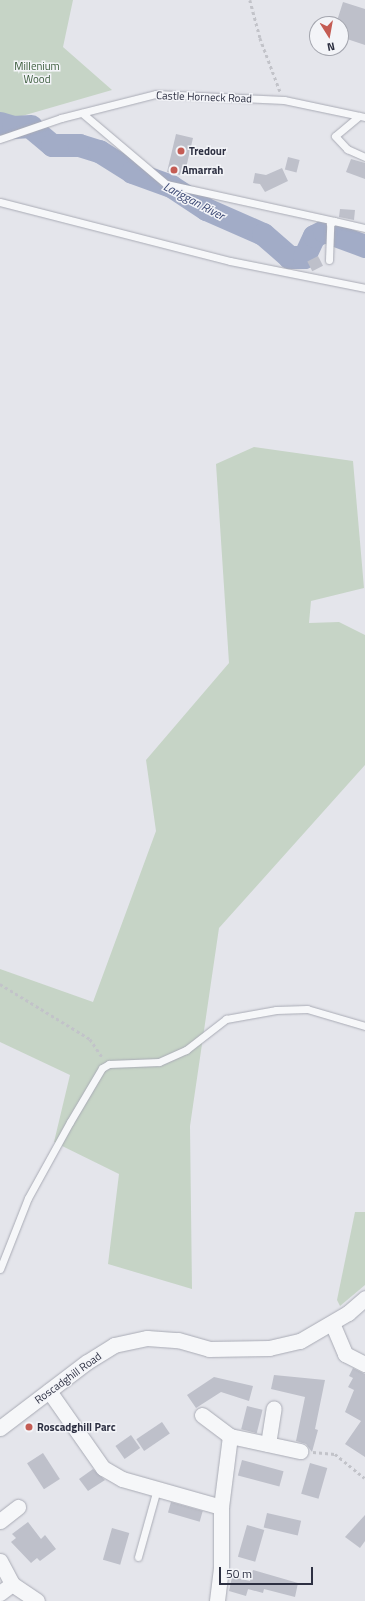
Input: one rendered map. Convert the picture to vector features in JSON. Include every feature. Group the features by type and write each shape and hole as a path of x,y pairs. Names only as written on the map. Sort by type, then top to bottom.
{"street":[{"name":"Roscadghill Road","path":"0,1428 87,1362 114,1345 147,1338 178,1340 209,1349 269,1348 300,1341 332,1323 365,1298"},
{"path":"332,1323 345,1354 365,1364"},
{"path":"49,1391 103,1468 122,1479 221,1507"},
{"path":"268,1444 274,1408"},
{"path":"202,1416 230,1436 300,1451"},
{"path":"216,1601 221,1568 221,1507 230,1436"},
{"path":"0,1521 18,1506"},
{"path":"0,1561 12,1584 37,1601"},
{"path":"0,1593 12,1584"}],"lane":[{"name":"Castle Horneck Road","path":"0,139 82,113 156,94 284,100 362,117"},
{"path":"82,113 166,184 332,222 365,228"},
{"path":"362,117 335,136 347,149 365,157"},
{"path":"0,202 230,261 365,288"},
{"path":"329,260 329,242 332,222"},
{"path":"0,1269 28,1198 102,1068 109,1064 159,1062 186,1050 226,1019 276,1010 307,1009 365,1026"},
{"path":"138,1557 157,1488"}],"path":[{"path":"250,0 260,38 284,100"},
{"path":"0,984 90,1038 109,1064"},
{"path":"300,1451 335,1454 365,1478"}],"green space":[{"name":"Millenium Wood","path":"0,0 73,0 63,47 112,90 15,118 0,114"},
{"path":"254,447 353,461 364,588 311,601 309,623 339,622 365,635 365,765 219,928 190,1126 192,1289 108,1264 119,1174 54,1142 70,1075 0,1042 0,969 93,1002 156,831 146,760 229,663 216,464"},
{"path":"355,1212 365,1212 365,1285 340,1306 337,1300"}],"building":[{"path":"343,2 365,9 365,45 349,40 349,16 339,16"},
{"name":"Tredour","path":"176,134 193,138 186,168 182,167 180,175 167,172"},
{"path":"288,157 300,160 296,173 285,170"},
{"path":"351,159 365,163 365,179 346,172"},
{"path":"282,168 288,181 265,192 260,184 253,183 255,173 266,175"},
{"path":"340,209 355,210 354,220 339,217"},
{"path":"318,256 323,266 312,271 307,261"},
{"path":"353,1368 365,1374 365,1457 345,1444 361,1421 345,1412 354,1390 348,1387 353,1378 349,1376"},
{"path":"274,1375 325,1380 315,1429 318,1430 312,1452 306,1444 296,1441 305,1397 271,1389"},
{"path":"214,1377 253,1386 249,1401 221,1392 196,1408 187,1395"},
{"path":"247,1406 263,1410 257,1433 241,1429"},
{"path":"162,1422 170,1434 144,1451 136,1439"},
{"path":"131,1435 140,1448 125,1459 115,1446"},
{"path":"43,1453 60,1479 44,1489 27,1463"},
{"path":"242,1460 284,1471 279,1487 238,1475"},
{"path":"310,1463 327,1468 318,1499 301,1494"},
{"path":"93,1469 105,1480 88,1491 79,1479"},
{"path":"171,1502 203,1511 200,1522 168,1513"},
{"path":"267,1513 301,1521 298,1535 264,1528"},
{"path":"365,1515 365,1541 360,1548 345,1537"},
{"path":"28,1522 41,1539 45,1535 56,1549 40,1561 37,1558 31,1563 11,1542 16,1538 12,1534"},
{"path":"247,1525 264,1530 255,1562 238,1557"},
{"path":"112,1528 129,1533 120,1565 103,1560"},
{"path":"253,1570 298,1583 295,1597 264,1589 263,1593 248,1589 246,1596 229,1591 232,1577 250,1581"}],"waterway":[{"name":"Lariggan River","path":"0,123 13,127 31,126"},
{"name":"Lariggan River","path":"34,130 52,145 79,145 99,151 132,172 171,186 206,209 263,234 289,257 304,257 314,236 324,231 365,246"}],"place":[{"name":"Tredour","path":"181,151"},
{"name":"Amarrah","path":"174,170"},
{"name":"Roscadghill Parc","path":"29,1427"}]}
